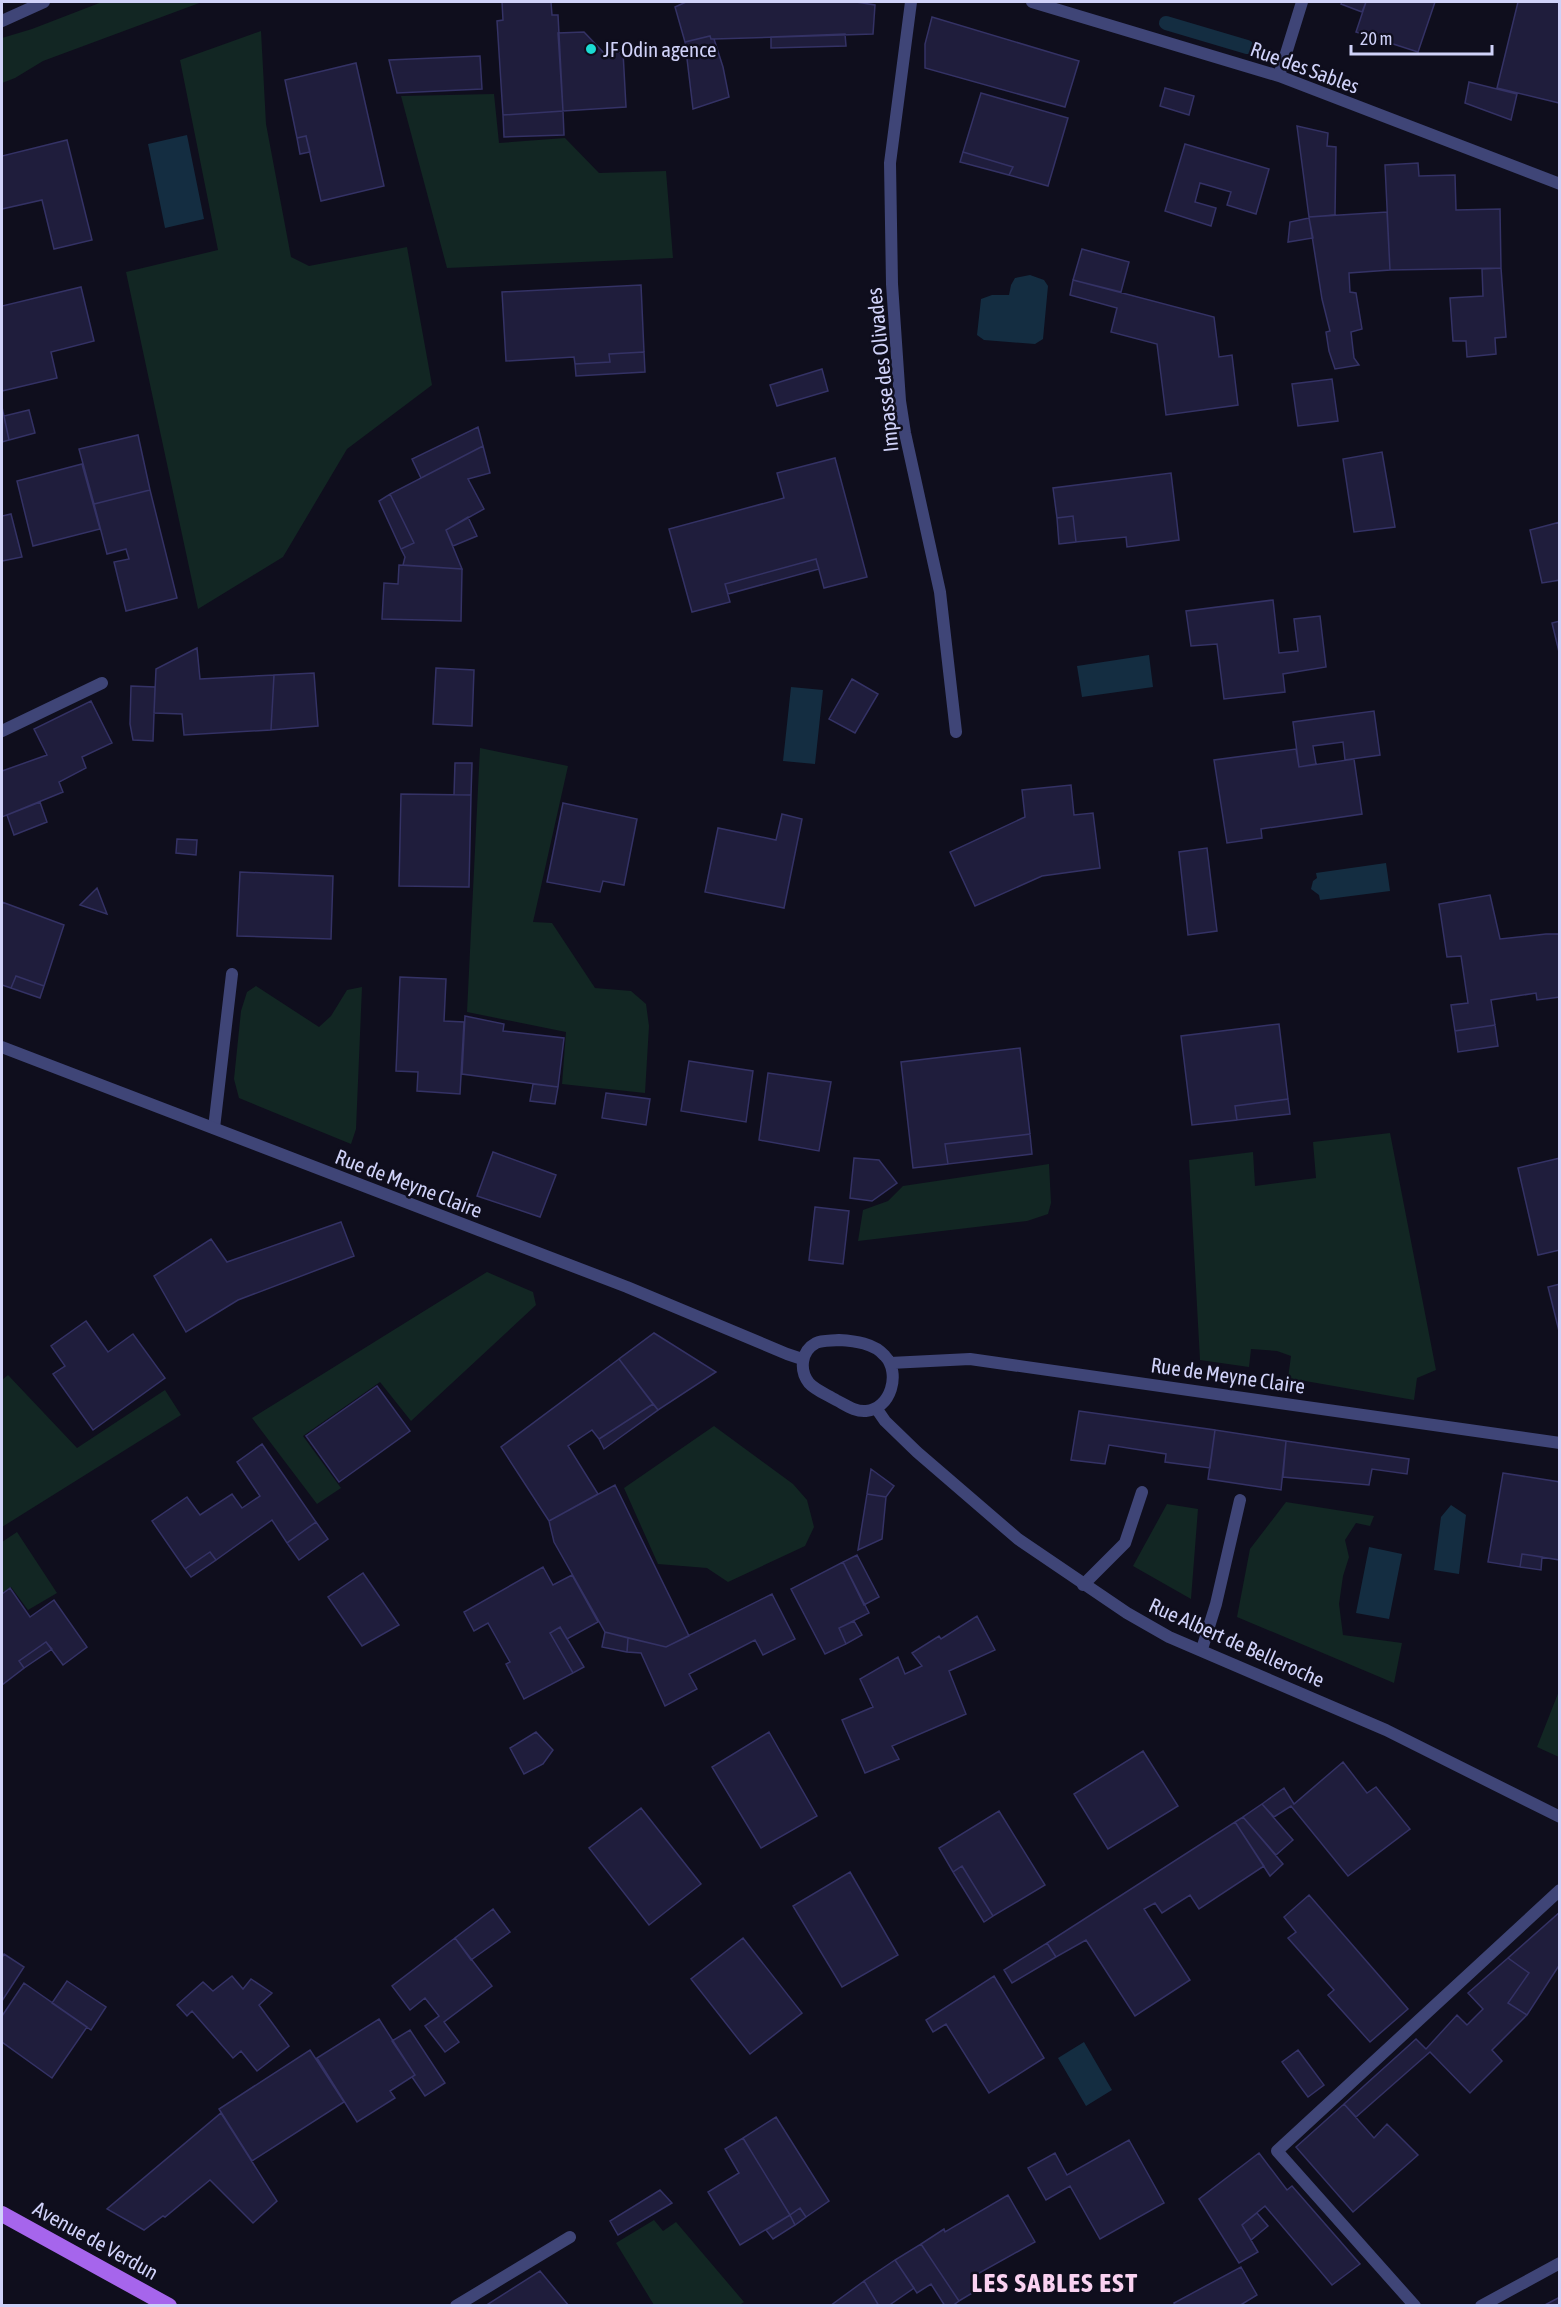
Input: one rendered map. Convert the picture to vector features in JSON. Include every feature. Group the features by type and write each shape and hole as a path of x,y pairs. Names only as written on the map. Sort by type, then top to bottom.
{"main road":[{"name":"Avenue de Verdun","path":"2,2214 169,2306"}],"street":[{"path":"2,21 44,2"},
{"name":"Impasse des Olivades","path":"911,2 890,164 892,284 904,433 940,592 956,732"},
{"name":"Rue des Sables","path":"1032,2 1279,76 1560,184"},
{"path":"1279,76 1302,2"},
{"path":"2,731 102,683"},
{"path":"214,1128 232,974"},
{"name":"Rue de Meyne Claire","path":"2,1047 627,1287 802,1359"},
{"path":"839,1340 859,1341 885,1355 890,1363 891,1392 876,1408 866,1411 854,1410 810,1384 804,1374 802,1359 808,1349 818,1342 839,1340"},
{"name":"Rue de Meyne Claire","path":"890,1363 970,1359 1560,1443"},
{"name":"Rue Albert de Belleroche","path":"876,1408 885,1421 917,1452 1018,1539 1083,1585 1169,1637 1202,1649 1386,1730 1560,1817"},
{"path":"1083,1585 1125,1543 1142,1492"},
{"path":"1202,1649 1216,1604 1240,1500"},
{"path":"1415,2306 1277,2151 1560,1890"},
{"path":"456,2306 570,2237"},
{"path":"1481,2306 1560,2263"}],"green space":[{"path":"102,2 202,2 43,61 2,83 2,38"},
{"path":"261,31 266,124 291,257 309,266 407,247 432,385 347,449 283,557 198,609 126,272 218,250 180,60"},
{"path":"494,94 499,143 565,138 599,173 666,171 673,258 447,268 401,96"},
{"path":"480,748 568,766 533,922 552,923 595,988 631,991 646,1004 649,1026 645,1093 562,1084 566,1032 467,1012"},
{"path":"256,986 319,1027 331,1016 347,990 362,987 356,1129 351,1144 239,1098 234,1079 241,1011 247,992"},
{"path":"1390,1133 1436,1370 1417,1378 1414,1400 1288,1378 1291,1356 1277,1351 1251,1349 1249,1367 1200,1360 1189,1160 1253,1152 1255,1186 1316,1178 1313,1142"},
{"path":"1049,1164 1051,1203 1048,1214 1027,1221 858,1241 863,1210 888,1201 903,1186"},
{"path":"487,1272 533,1292 536,1305 411,1421 380,1382 303,1436 341,1488 317,1504 252,1418"},
{"path":"8,1375 77,1448 165,1390 181,1415 2,1527 2,1380"},
{"path":"714,1426 793,1484 807,1500 814,1527 805,1546 728,1582 707,1568 658,1564 624,1488"},
{"path":"1286,1502 1374,1516 1370,1526 1356,1523 1345,1540 1349,1557 1343,1576 1339,1604 1343,1635 1402,1643 1394,1683 1237,1617 1250,1549"},
{"path":"1167,1504 1198,1509 1191,1599 1133,1566"},
{"path":"17,1532 57,1593 28,1610 11,1587 2,1593 2,1542"},
{"path":"1559,1691 1560,1757 1537,1747"},
{"path":"654,2220 663,2231 676,2222 744,2302 738,2306 654,2305 616,2243"}],"water":[{"path":"187,135 204,219 165,228 148,144"},
{"path":"1030,275 1044,280 1048,286 1043,339 1035,344 984,340 977,335 981,299 992,295 1009,295 1015,278"},
{"path":"1149,655 1153,687 1082,697 1077,666"},
{"path":"791,687 823,690 815,764 783,761"},
{"path":"1386,863 1390,891 1320,900 1319,895 1311,889 1313,881 1317,878 1316,873"},
{"path":"1451,1505 1466,1515 1459,1574 1434,1570 1441,1517"},
{"path":"1369,1547 1402,1554 1389,1619 1356,1613"},
{"path":"1084,2042 1112,2090 1086,2106 1058,2058"}],"building":[{"path":"502,2 551,2 552,15 558,15 563,111 503,115 497,21 503,20"},
{"path":"686,2 856,2 875,5 873,34 714,39 710,36 685,42 675,7"},
{"path":"1342,2 1366,2 1362,12 1341,4"},
{"path":"1366,2 1435,2 1418,52 1356,32"},
{"path":"1518,2 1560,2 1559,103 1497,88"},
{"path":"932,17 1079,61 1065,107 925,68 925,44"},
{"path":"584,32 604,53 623,52 626,107 563,111 558,33"},
{"path":"845,34 846,46 771,48 771,37"},
{"path":"710,36 714,39 723,67 729,97 693,109 685,42"},
{"path":"480,56 482,89 397,93 389,60"},
{"path":"356,63 384,186 321,201 306,136 297,138 285,80"},
{"path":"1469,82 1517,94 1511,120 1465,103"},
{"path":"1165,88 1194,96 1189,115 1160,106"},
{"path":"981,93 1068,118 1048,186 1009,175 1013,167 963,152"},
{"path":"563,111 564,135 504,137 503,115"},
{"path":"1297,126 1328,133 1327,146 1336,147 1335,215 1309,217"},
{"path":"306,136 310,152 300,154 297,138"},
{"path":"67,140 92,240 54,249 42,200 2,209 2,156"},
{"path":"1185,144 1269,169 1256,214 1227,205 1231,192 1200,183 1195,202 1216,208 1211,226 1165,211"},
{"path":"963,152 1013,167 1009,175 960,162"},
{"path":"1418,163 1419,176 1455,175 1456,210 1500,209 1501,268 1390,270 1385,165"},
{"path":"1387,212 1390,270 1349,273 1350,292 1356,293 1362,329 1351,332 1354,358 1359,365 1335,369 1329,351 1326,332 1330,331 1322,299 1309,217"},
{"path":"1309,218 1313,238 1288,242 1290,222"},
{"path":"1082,249 1129,262 1121,292 1073,280"},
{"path":"1501,268 1506,337 1495,338 1496,354 1467,357 1466,341 1453,341 1450,298 1483,296 1482,269"},
{"path":"1073,280 1214,317 1219,357 1232,355 1238,405 1166,415 1157,344 1111,332 1117,308 1070,295"},
{"path":"641,285 644,352 609,354 610,362 575,364 574,357 506,361 502,292"},
{"path":"81,287 94,341 51,352 57,378 2,391 2,306"},
{"path":"644,352 645,372 576,376 575,364 610,362 609,354"},
{"path":"822,369 828,391 777,406 770,385"},
{"path":"1332,379 1338,421 1298,426 1292,384"},
{"path":"2,407 9,440 2,442"},
{"path":"29,410 35,433 9,440 4,416"},
{"path":"478,427 483,446 421,478 412,459"},
{"path":"138,435 150,490 94,504 79,449"},
{"path":"483,446 490,473 468,479 484,509 446,530 462,569 403,565 405,557 401,549 414,543 390,494"},
{"path":"1382,452 1395,527 1354,532 1343,459"},
{"path":"835,458 867,577 824,588 816,559 725,584 730,602 692,612 669,529 784,498 777,473"},
{"path":"82,464 100,529 33,546 17,481"},
{"path":"1171,473 1179,540 1127,547 1126,537 1076,542 1073,516 1057,518 1053,488"},
{"path":"150,490 177,598 126,611 114,562 129,559 126,549 107,554 94,504"},
{"path":"390,494 414,543 401,549 379,501"},
{"path":"11,514 22,557 2,561 2,516"},
{"path":"1073,516 1076,542 1059,544 1057,518"},
{"path":"468,517 477,536 453,546 446,530"},
{"path":"1560,522 1560,580 1542,583 1530,530"},
{"path":"816,559 819,569 728,594 725,584"},
{"path":"399,565 462,569 461,621 382,619 384,583 398,584"},
{"path":"1273,600 1279,653 1298,651 1294,619 1320,616 1326,667 1283,674 1285,692 1224,699 1217,644 1191,646 1186,611"},
{"path":"1560,621 1560,656 1552,623"},
{"path":"197,648 200,679 274,675 271,730 184,735 182,714 154,713 156,669"},
{"path":"436,668 474,670 472,726 433,724"},
{"path":"314,673 318,726 271,730 274,675"},
{"path":"852,679 878,694 855,733 829,719"},
{"path":"131,686 155,687 153,741 133,740 130,724"},
{"path":"91,701 112,743 82,757 86,768 59,782 63,792 2,817 2,771 47,755 34,729"},
{"path":"1374,711 1380,755 1345,760 1343,742 1313,746 1316,764 1299,767 1293,722"},
{"path":"1296,749 1299,767 1354,759 1362,814 1261,829 1262,838 1227,843 1214,760"},
{"path":"455,763 472,763 471,795 454,795"},
{"path":"1071,785 1074,815 1093,813 1100,868 1042,876 975,906 950,852 1025,817 1022,790"},
{"path":"401,794 471,795 469,887 399,886"},
{"path":"40,802 47,822 14,835 7,815"},
{"path":"563,803 637,819 624,885 603,881 600,892 547,882"},
{"path":"782,814 802,819 784,908 705,892 718,828 776,840"},
{"path":"177,839 197,840 196,855 176,853"},
{"path":"1207,848 1217,931 1188,935 1179,852"},
{"path":"240,872 333,876 331,939 237,936"},
{"path":"97,888 107,914 80,905"},
{"path":"1490,895 1500,939 1560,934 1560,997 1537,1000 1536,993 1491,1000 1495,1025 1455,1031 1451,1005 1468,1003 1461,956 1447,957 1439,904"},
{"path":"2,902 64,925 44,986 16,976 11,988 2,985"},
{"path":"16,976 44,986 40,998 11,988"},
{"path":"400,977 446,979 444,1021 464,1022 460,1094 417,1091 418,1072 396,1071"},
{"path":"465,1016 504,1024 503,1031 564,1038 558,1087 462,1074"},
{"path":"1279,1024 1288,1099 1235,1106 1237,1120 1192,1125 1181,1036"},
{"path":"1495,1025 1498,1046 1458,1052 1455,1031"},
{"path":"1020,1048 1030,1134 945,1144 948,1164 913,1168 901,1062"},
{"path":"689,1061 753,1071 746,1122 681,1111"},
{"path":"768,1073 831,1082 819,1151 759,1140"},
{"path":"533,1084 558,1087 555,1104 530,1101"},
{"path":"606,1093 650,1099 646,1125 602,1118"},
{"path":"1288,1099 1290,1114 1237,1120 1235,1106"},
{"path":"1030,1134 1032,1154 948,1164 945,1144"},
{"path":"493,1152 556,1175 540,1217 477,1196"},
{"path":"854,1158 879,1160 897,1183 872,1201 850,1198"},
{"path":"1560,1158 1560,1250 1538,1255 1518,1168"},
{"path":"815,1207 849,1211 843,1264 809,1260"},
{"path":"341,1222 354,1256 238,1300 186,1332 154,1276 211,1239 227,1262"},
{"path":"1560,1284 1560,1335 1548,1287"},
{"path":"86,1321 108,1352 133,1334 165,1378 93,1430 53,1374 65,1366 51,1346"},
{"path":"654,1333 716,1372 658,1410 619,1359"},
{"path":"619,1359 653,1404 599,1439 592,1430 568,1446 598,1494 549,1521 501,1447"},
{"path":"377,1386 410,1431 339,1482 306,1436"},
{"path":"653,1404 658,1410 604,1449 599,1439"},
{"path":"1079,1411 1215,1430 1210,1468 1165,1462 1166,1454 1109,1445 1105,1464 1071,1460"},
{"path":"1215,1430 1286,1441 1281,1490 1208,1479"},
{"path":"1286,1441 1409,1459 1407,1474 1372,1469 1369,1485 1283,1477"},
{"path":"262,1444 316,1522 287,1543 272,1520 216,1560 210,1552 185,1569 152,1521 187,1497 200,1515 232,1494 242,1508 260,1496 237,1462"},
{"path":"871,1469 894,1486 886,1497 867,1494"},
{"path":"1503,1473 1560,1482 1560,1560 1522,1554 1520,1567 1488,1562"},
{"path":"615,1485 689,1636 666,1647 605,1632 554,1542 549,1521"},
{"path":"867,1494 886,1497 882,1539 858,1550"},
{"path":"316,1522 328,1539 299,1560 287,1543"},
{"path":"210,1552 216,1560 191,1577 185,1569"},
{"path":"1522,1554 1542,1557 1541,1570 1520,1567"},
{"path":"857,1555 879,1597 864,1605 843,1562"},
{"path":"843,1562 869,1613 839,1628 846,1644 825,1654 791,1589"},
{"path":"543,1567 553,1585 572,1575 598,1622 567,1639 560,1627 550,1633 573,1673 524,1699 506,1664 510,1662 488,1623 474,1631 464,1612"},
{"path":"363,1573 399,1625 362,1646 328,1597"},
{"path":"10,1588 30,1617 54,1600 87,1647 63,1665 46,1642 19,1661 24,1668 2,1685 2,1594"},
{"path":"772,1594 795,1639 763,1655 755,1640 689,1674 697,1689 665,1706 641,1653 627,1652 628,1638 666,1647"},
{"path":"977,1616 995,1650 949,1671 966,1714 892,1746 899,1759 865,1773 842,1720 873,1707 860,1679 898,1657 905,1674 922,1666 912,1653 939,1636 941,1639"},
{"path":"854,1621 862,1635 846,1644 839,1628"},
{"path":"560,1627 584,1667 573,1673 550,1633"},
{"path":"605,1632 628,1638 627,1652 602,1647"},
{"path":"46,1642 52,1649 24,1668 19,1661"},
{"path":"536,1732 553,1750 543,1764 524,1774 510,1748"},
{"path":"769,1732 817,1816 761,1848 712,1767"},
{"path":"1143,1751 1178,1806 1108,1849 1074,1794"},
{"path":"1343,1762 1367,1793 1376,1787 1410,1829 1348,1876 1291,1806 1274,1817 1262,1804 1284,1788 1294,1804"},
{"path":"1262,1804 1293,1840 1276,1855 1243,1817"},
{"path":"641,1808 701,1884 649,1925 589,1848"},
{"path":"999,1811 1045,1885 993,1916 962,1866 953,1872 939,1848"},
{"path":"1243,1817 1283,1864 1270,1876 1235,1822"},
{"path":"1235,1822 1264,1866 1199,1909 1190,1895 1162,1913 1155,1903 1144,1909 1190,1980 1135,2016 1086,1940 1056,1957 1047,1943"},
{"path":"962,1866 993,1916 984,1922 953,1872"},
{"path":"850,1872 898,1955 842,1987 793,1906"},
{"path":"1309,1895 1408,2009 1370,2042 1328,1995 1334,1990 1288,1938 1296,1932 1284,1917"},
{"path":"493,1909 510,1932 471,1960 455,1938"},
{"path":"1560,1912 1560,1964 1527,2015 1508,2003 1529,1973 1508,1958"},
{"path":"455,1938 492,1986 444,2022 459,2042 445,2052 425,2026 439,2016 425,1998 410,2010 392,1986"},
{"path":"743,1938 802,2013 750,2054 691,1979"},
{"path":"1047,1943 1056,1957 1012,1983 1004,1970"},
{"path":"4,1954 24,1967 2,2001 2,1958"},
{"path":"1508,1958 1529,1973 1508,2003 1527,2015 1492,2050 1502,2061 1470,2093 1430,2052 1356,2117 1344,2104 1416,2039 1426,2049 1457,2015 1467,2025 1483,2009 1468,1993"},
{"path":"232,1976 243,1989 251,1979 272,1993 259,2005 289,2046 257,2071 241,2051 233,2058 192,2011 187,2016 177,2005 203,1982 213,1991"},
{"path":"994,1976 1044,2058 989,2093 946,2024 933,2032 926,2020"},
{"path":"67,1981 106,2007 91,2030 52,2003"},
{"path":"24,1983 87,2027 52,2078 2,2042 2,2016"},
{"path":"379,2019 415,2075 390,2091 395,2098 357,2122 317,2058"},
{"path":"410,2030 445,2083 425,2096 412,2077 415,2075 392,2041"},
{"path":"310,2050 344,2102 252,2161 219,2109"},
{"path":"1298,2050 1324,2085 1308,2097 1282,2062"},
{"path":"1344,2104 1374,2138 1387,2124 1418,2155 1353,2212 1296,2147"},
{"path":"221,2113 277,2201 253,2223 210,2180 165,2217 163,2216 144,2230 107,2209"},
{"path":"776,2117 829,2201 806,2217 800,2208 790,2215 743,2138"},
{"path":"743,2138 790,2215 740,2245 708,2192 739,2173 725,2149"},
{"path":"1129,2140 1164,2203 1100,2239 1070,2186 1046,2200 1028,2168 1055,2153 1067,2175"},
{"path":"1259,2153 1287,2190 1292,2186 1360,2264 1332,2285 1265,2206 1242,2225 1258,2252 1239,2263 1199,2199"},
{"path":"660,2190 672,2203 618,2235 610,2221"},
{"path":"1008,2195 1035,2242 972,2277 979,2289 959,2301 921,2244"},
{"path":"800,2208 806,2217 795,2225 790,2215"},
{"path":"1257,2213 1268,2226 1251,2240 1242,2225"},
{"path":"790,2215 795,2225 773,2239 766,2230"},
{"path":"921,2244 959,2301 952,2306 945,2306 931,2284 917,2293 895,2260"},
{"path":"895,2260 914,2288 888,2306 879,2306 864,2281"},
{"path":"1241,2267 1257,2295 1239,2306 1176,2306 1174,2303"},
{"path":"540,2271 569,2306 485,2306"},
{"path":"864,2281 879,2306 830,2306"},
{"path":"1560,2297 1560,2306 1543,2306"}],"waterway":[{"path":"1166,23 1247,47"}],"place":[{"name":"JF Odin agence","path":"591,49"}],"district":[{"name":"LES SABLES EST","path":"1055,2282"}]}
